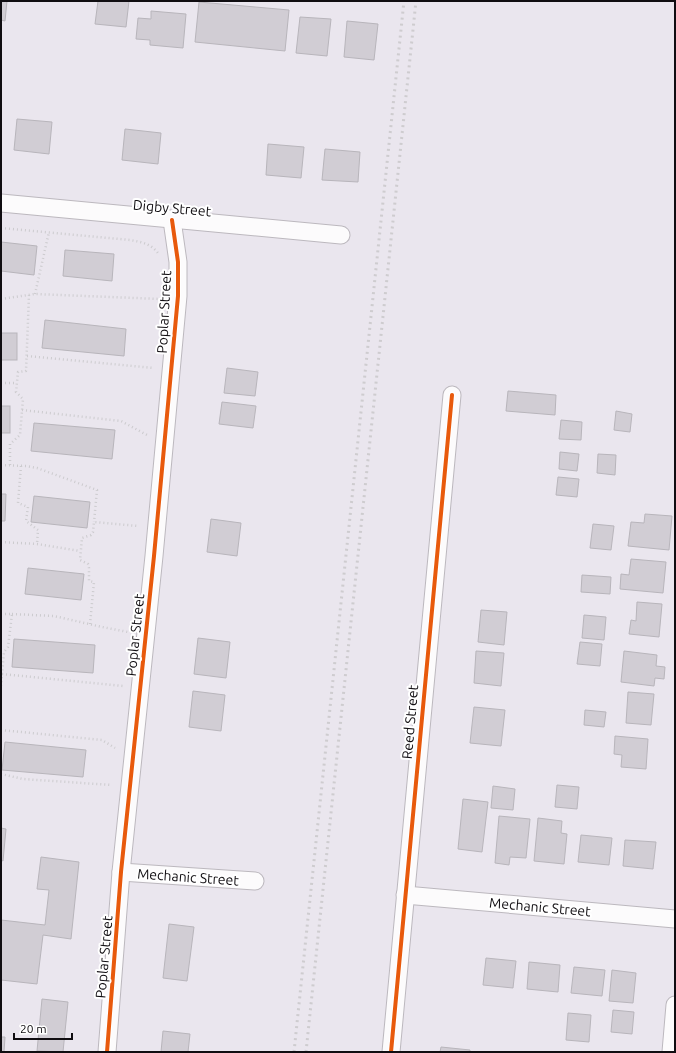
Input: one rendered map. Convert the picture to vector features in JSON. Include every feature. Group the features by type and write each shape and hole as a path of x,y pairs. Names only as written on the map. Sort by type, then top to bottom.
{"street":[{"name":"Digby Street","path":"1,203 341,236"},
{"name":"Poplar Street","path":"107,1052 121,872 151,588 178,296 178,262 172,220"},
{"name":"Reed Street","path":"391,1052 452,395"},
{"name":"Mechanic Street","path":"121,872 255,881"},
{"name":"Mechanic Street","path":"405,895 675,919"},
{"path":"671,1052 675,1005"}],"path":[{"path":"1,228 130,240 147,243 159,255"},
{"path":"35,294 49,232"},
{"path":"160,307 161,292"},
{"path":"1,299 35,294 161,299"},
{"path":"10,465 10,444 20,436 23,398 16,392 16,383 18,372 26,371 29,295"},
{"path":"27,356 154,368"},
{"path":"153,375 154,360"},
{"path":"1,383 16,383"},
{"path":"22,410 121,421 147,435 148,428"},
{"path":"1,465 37,468 97,490 93,532 91,535 82,538 80,551 80,560 88,564 90,568 89,581 94,582 90,624"},
{"path":"21,466 18,503 28,507 26,521 38,530 37,544"},
{"path":"138,533 139,519"},
{"path":"94,522 138,526"},
{"path":"1,542 37,544 80,551"},
{"path":"1,614 54,616 128,632 128,639"},
{"path":"1,686 4,652 8,647 12,614"},
{"path":"2,674 123,686 122,693"},
{"path":"1,730 102,740 117,749 118,743"},
{"path":"1,774 23,779 114,785 114,778"}],"building":[{"path":"1,1 7,1 5,21 1,20"},
{"path":"98,1 129,1 126,27 95,24"},
{"path":"199,2 289,10 285,51 195,42"},
{"path":"151,11 186,14 183,48 150,45 150,40 136,39 138,18 151,19"},
{"path":"300,17 331,19 327,56 296,53"},
{"path":"347,21 378,24 374,60 344,57"},
{"path":"17,119 52,122 49,154 14,150"},
{"path":"125,129 161,133 158,164 122,160"},
{"path":"268,144 304,147 301,178 266,175"},
{"path":"325,149 360,152 358,182 322,180"},
{"path":"1,242 37,246 34,275 1,271"},
{"path":"65,250 114,254 112,281 63,276"},
{"path":"45,320 126,329 124,356 42,348"},
{"path":"1,333 17,333 17,360 1,360"},
{"path":"227,368 258,372 255,396 224,393"},
{"path":"508,391 556,395 555,415 506,411"},
{"path":"222,402 256,406 253,428 219,424"},
{"path":"1,406 10,406 10,433 1,433"},
{"path":"616,411 632,414 630,432 614,430"},
{"path":"561,420 582,422 581,440 559,439"},
{"path":"34,423 115,430 112,459 31,451"},
{"path":"560,452 579,454 577,471 559,469"},
{"path":"598,454 616,455 615,475 597,473"},
{"path":"558,477 579,479 577,497 556,495"},
{"path":"1,494 6,494 5,521 1,521"},
{"path":"34,496 90,502 87,528 31,522"},
{"path":"645,514 672,516 669,550 628,546 631,522 644,523"},
{"path":"211,519 241,523 237,556 207,552"},
{"path":"593,524 614,526 611,550 590,548"},
{"path":"631,559 666,562 663,593 620,589 621,574 629,575"},
{"path":"28,568 84,574 81,600 25,594"},
{"path":"582,575 611,577 610,594 581,592"},
{"path":"637,602 662,604 659,637 629,634 631,620 636,621"},
{"path":"481,610 507,612 504,645 478,642"},
{"path":"584,615 606,617 604,640 582,638"},
{"path":"198,638 230,642 226,678 194,674"},
{"path":"14,639 95,645 93,673 12,667"},
{"path":"580,642 602,644 600,666 577,664"},
{"path":"476,651 504,653 501,686 474,683"},
{"path":"624,651 657,655 656,666 665,667 664,679 655,678 654,686 621,682"},
{"path":"193,691 225,695 221,731 189,727"},
{"path":"628,692 654,694 651,725 626,723"},
{"path":"474,707 505,710 501,746 470,743"},
{"path":"585,710 606,712 604,727 584,725"},
{"path":"615,736 648,739 646,769 621,767 622,755 614,754"},
{"path":"5,742 86,750 83,777 2,770"},
{"path":"557,785 579,787 577,809 555,807"},
{"path":"493,786 515,789 513,810 491,808"},
{"path":"463,799 488,802 482,852 458,849"},
{"path":"499,816 530,819 526,858 510,857 509,865 495,863"},
{"path":"538,818 562,821 561,833 567,834 564,864 534,861"},
{"path":"1,828 6,829 3,861 1,860"},
{"path":"581,835 612,838 609,865 578,862"},
{"path":"625,840 656,842 653,869 623,866"},
{"path":"41,857 79,862 71,939 43,935 37,984 1,980 1,920 45,925 49,890 37,889"},
{"path":"169,924 194,927 187,981 163,978"},
{"path":"486,958 516,961 513,988 483,985"},
{"path":"529,962 560,965 558,992 527,989"},
{"path":"574,967 605,970 602,996 571,993"},
{"path":"612,970 636,973 633,1003 609,1001"},
{"path":"42,999 68,1002 63,1052 37,1051"},
{"path":"613,1010 634,1012 632,1034 611,1032"},
{"path":"568,1013 591,1015 589,1042 566,1040"},
{"path":"163,1031 190,1034 188,1052 161,1052"},
{"path":"1,1037 5,1037 4,1052 1,1052"},
{"path":"441,1047 470,1050 470,1052 440,1052"}],"railway":[{"path":"294,1052 404,1"},
{"path":"306,1052 416,1"}],"cycle path":[{"path":"107,1052 121,872 154,556 178,296 178,262 172,220"},
{"path":"391,1052 452,395"}]}
